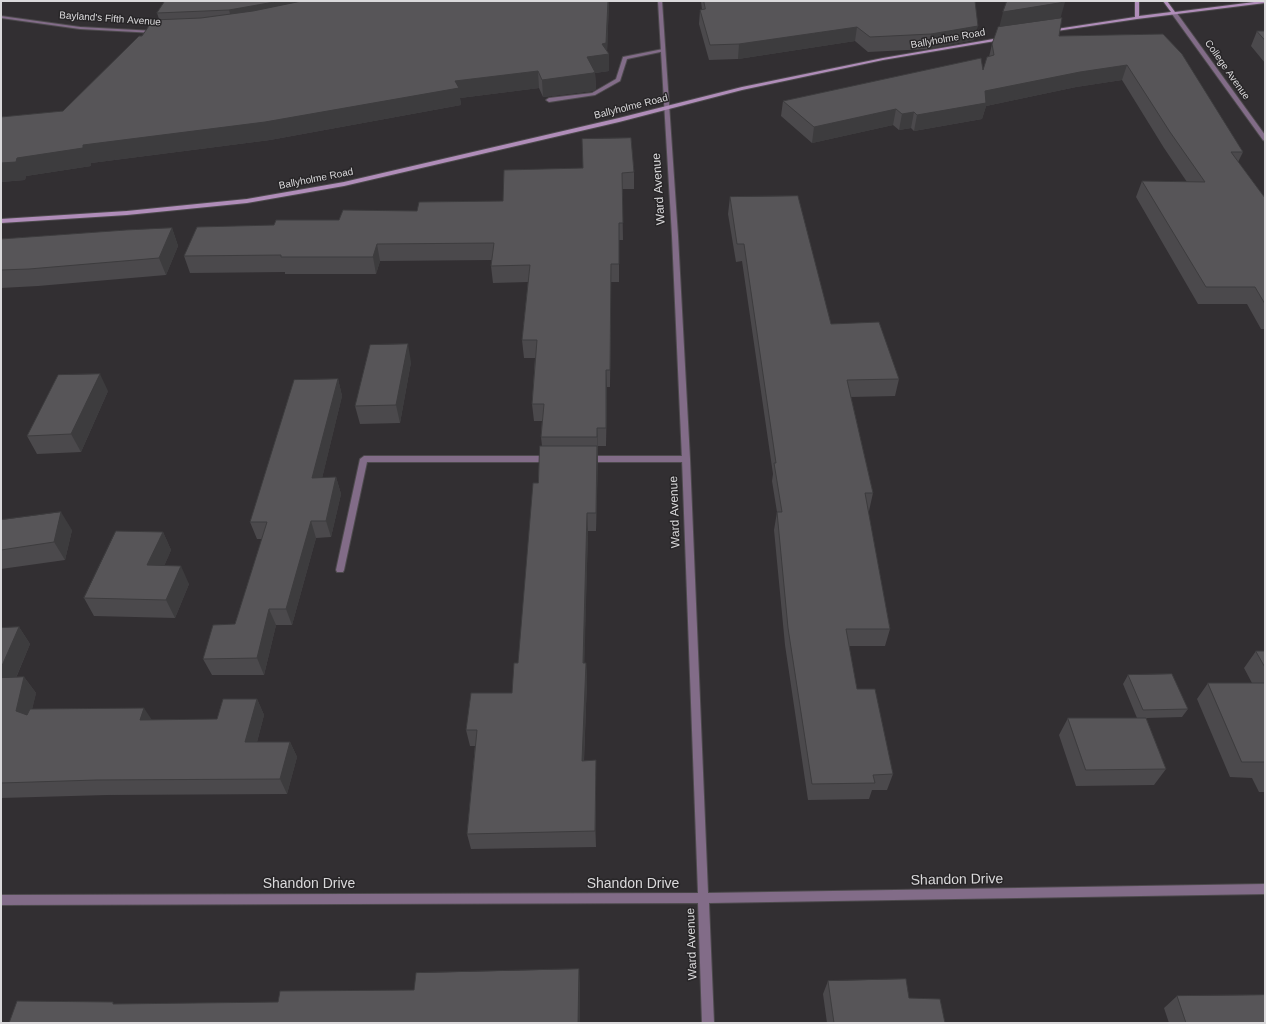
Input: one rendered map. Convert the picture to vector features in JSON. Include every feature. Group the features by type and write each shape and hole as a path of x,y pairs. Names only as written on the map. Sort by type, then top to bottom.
{"main road":[{"path":"1137,1 1137,18"},
{"path":"1165,1 1174,13"},
{"path":"1045,32 1137,18 1265,2"},
{"name":"Ballyholme Road","path":"1,221 127,213 247,201 344,184 742,89 883,59 1008,37"}],"street":[{"name":"Ward Avenue","path":"660,1 675,236 686,458 708,1023"},
{"name":"College Avenue","path":"1174,13 1265,139"},
{"name":"Bayland's Fifth Avenue","path":"2,18 80,28 164,33"},
{"path":"549,100 593,94 618,80 625,58 663,50"},
{"path":"576,459 686,458"},
{"path":"340,570 364,459 560,459"},
{"name":"Shandon Drive","path":"1,900 704,898 1265,889"}],"building":[{"path":"165,1 280,1 229,10 157,13"},
{"path":"302,1 608,1 606,43 602,44 609,54 587,57 595,72 593,73 542,80 538,71 455,81 459,88 265,122 83,145 83,148 17,158 16,162 1,163 1,117 63,111 139,36 142,36 153,20 201,18 253,11"},
{"path":"704,1 975,1 978,26 931,34 870,37 857,27 739,44 710,45 700,10 705,9"},
{"path":"1007,1 1065,1 1065,2 1003,12"},
{"path":"1062,18 1059,36 1163,34 1182,54 1243,152 1231,152 1265,198 1265,304 1255,287 1206,287 1142,181 1205,182 1170,132 1127,65 1080,72 985,91 986,103 917,115 914,112 902,114 896,109 814,127 783,101 981,58 983,70 987,57 994,55 992,44 998,27"},
{"path":"1257,31 1265,31 1265,40"},
{"path":"631,138 634,172 622,173 623,223 619,223 619,264 611,264 610,370 606,370 606,428 597,428 597,437 541,437 544,404 532,404 537,340 522,340 530,265 491,266 494,243 377,244 373,257 281,257 281,255 184,256 197,227 274,225 276,220 339,220 343,210 417,211 419,202 503,201 504,170 583,168 582,139"},
{"path":"798,196 831,324 879,322 899,379 847,380 873,493 865,493 890,629 846,629 857,689 875,689 893,774 873,775 875,783 812,784 788,628 777,512 782,512 774,463 776,463 744,244 737,244 730,197"},
{"path":"172,228 159,258 1,270 1,239"},
{"path":"408,344 396,405 355,406 370,345"},
{"path":"100,374 71,434 27,436 58,375"},
{"path":"338,379 312,478 336,477 326,521 311,521 286,609 269,609 257,658 203,659 213,625 235,624 267,522 250,522 294,380"},
{"path":"540,446 597,446 596,513 587,513 583,663 586,663 582,761 596,760 595,831 467,834 477,730 466,730 471,693 512,693 514,663 518,663 533,483 538,483"},
{"path":"61,512 54,542 1,550 1,520"},
{"path":"116,531 163,532 147,565 181,566 166,600 84,598"},
{"path":"19,627 1,668 1,628"},
{"path":"1256,651 1265,651 1265,667"},
{"path":"1172,674 1188,709 1143,710 1128,675"},
{"path":"24,677 16,711 27,715 30,709 144,708 140,720 217,719 223,699 257,699 245,742 290,742 280,779 96,780 1,783 1,678"},
{"path":"1208,683 1265,683 1265,762 1242,762"},
{"path":"1068,718 1146,718 1166,769 1086,770"},
{"path":"579,969 578,1023 9,1023 17,1001 113,1002 113,1004 278,1002 280,991 414,990 416,973"},
{"path":"906,979 909,998 940,999 945,1023 834,1023 828,981"},
{"path":"1265,995 1265,1023 1186,1023 1177,996"}]}
